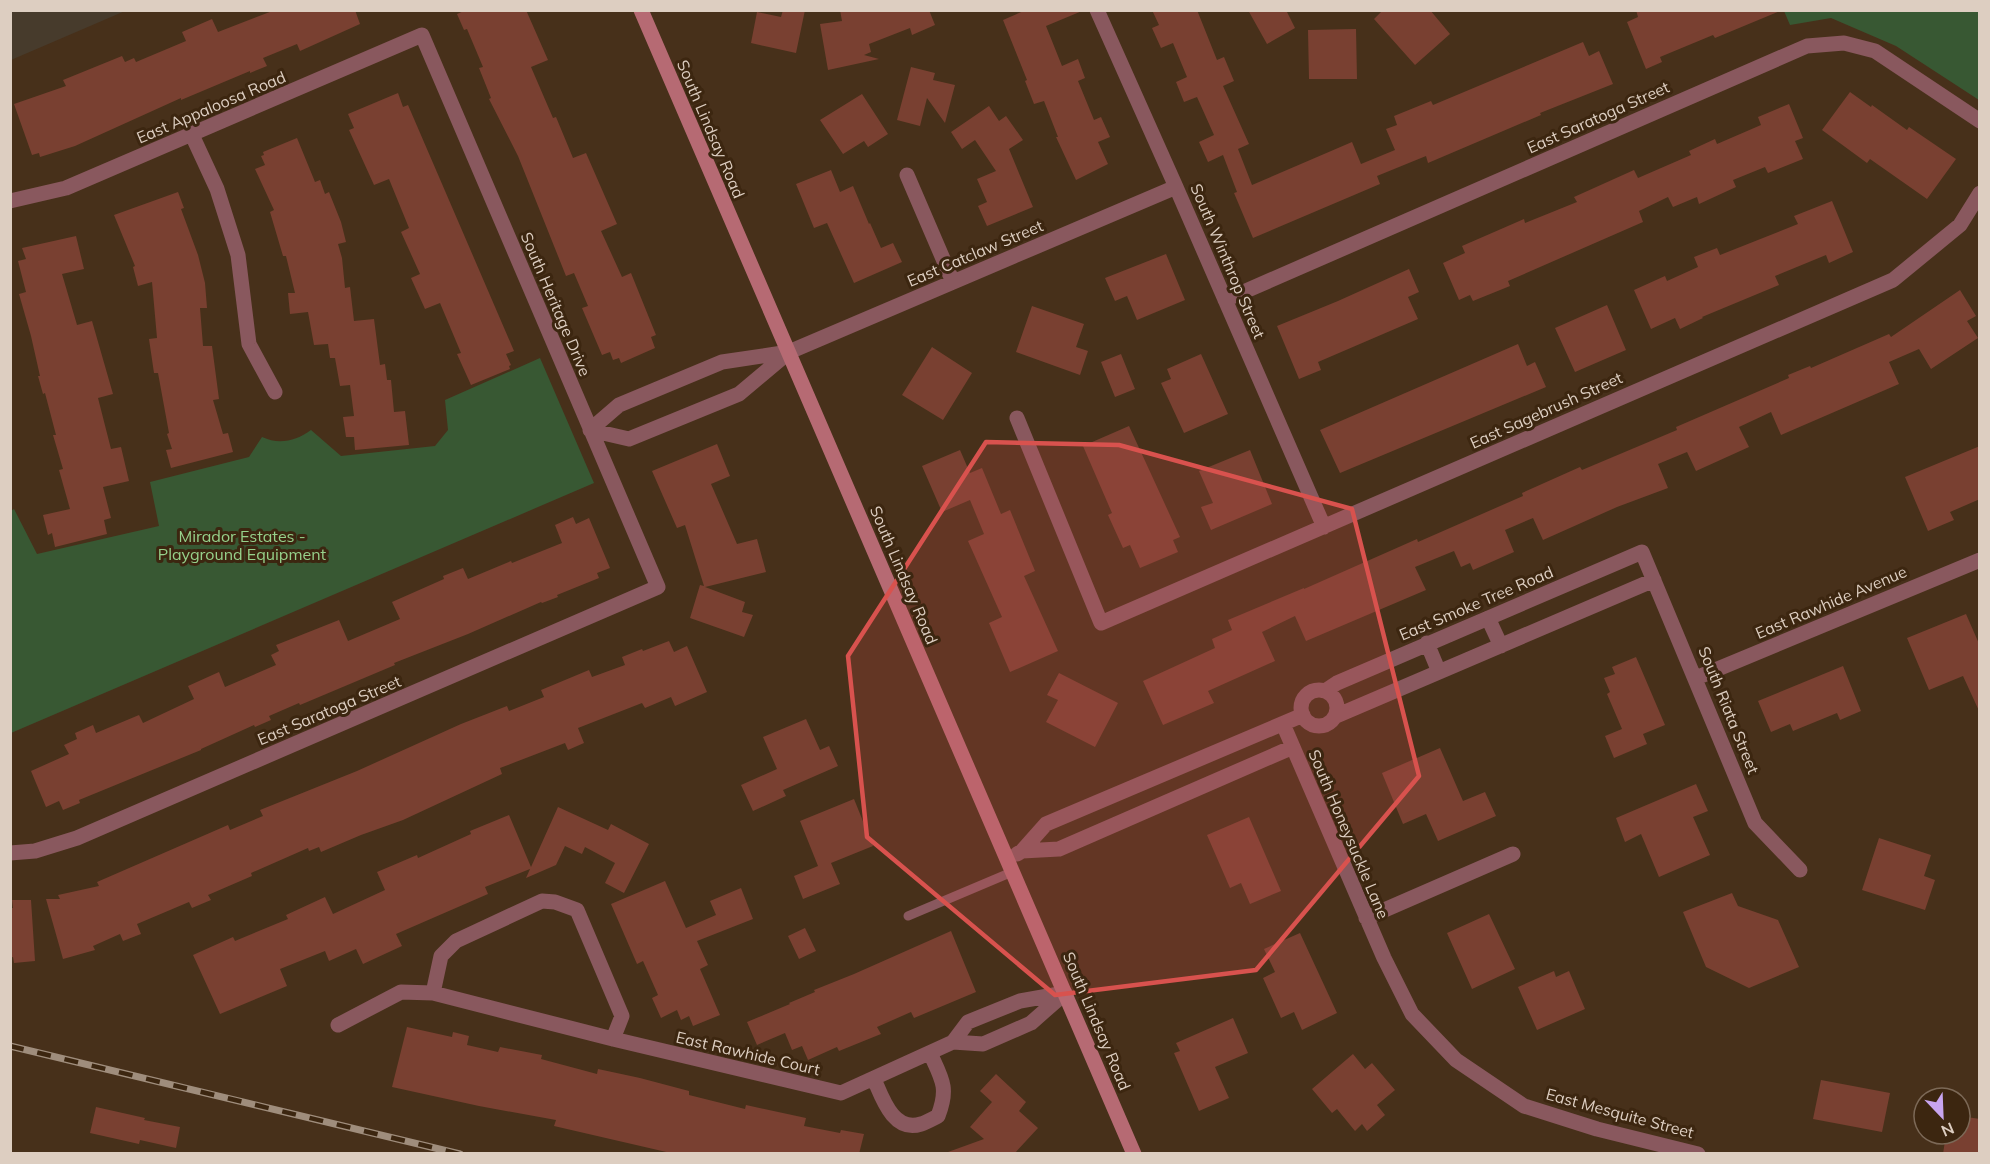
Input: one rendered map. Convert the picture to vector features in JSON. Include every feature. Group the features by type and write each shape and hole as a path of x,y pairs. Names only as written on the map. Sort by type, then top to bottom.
{"main road":[{"name":"South Lindsay Road","path":"640,10 1134,1154"}],"street":[{"name":"South Winthrop Street","path":"1097,10 1324,527"},
{"name":"East Appaloosa Road","path":"10,201 66,188 422,34"},
{"name":"South Heritage Drive","path":"422,34 658,587"},
{"name":"East Saratoga Street","path":"1225,300 1807,46 1844,43 1875,51 1980,121"},
{"path":"192,135 217,189 238,255 249,344 275,392"},
{"path":"907,175 952,282"},
{"name":"East Catclaw Street","path":"590,430 619,405 722,362 789,352 1176,187"},
{"name":"East Sagebrush Street","path":"1017,418 1101,623 1893,280 1960,225 1980,193"},
{"name":"East Catclaw Street","path":"590,430 630,439 739,394 789,352"},
{"name":"South Riata Street","path":"1642,552 1755,823 1800,870"},
{"name":"East Smoke Tree Road","path":"1325,691 1337,683 1642,552"},
{"name":"East Rawhide Avenue","path":"1696,678 1979,560"},
{"path":"1336,716 1337,704 1325,691 1313,691 1304,698 1303,715 1311,724 1322,726 1336,716 1654,580"},
{"name":"East Saratoga Street","path":"10,853 35,851 77,838 658,587"},
{"path":"1488,618 1501,646"},
{"path":"1427,644 1440,672"},
{"path":"1009,865 1046,824 1303,715"},
{"name":"South Honeysuckle Lane","path":"1283,724 1384,958"},
{"path":"1022,851 1059,849 1293,747"},
{"path":"1366,918 1513,854"},
{"path":"433,993 441,956 456,941 542,901 555,902 577,910 622,1016 612,1040"},
{"name":"East Mesquite Street","path":"1384,958 1412,1014 1456,1060 1524,1106 1597,1129 1698,1154"},
{"name":"East Rawhide Court","path":"338,1025 401,992 433,993 612,1040 841,1093 953,1042 968,1022 1020,1001 1065,993"},
{"name":"East Rawhide Court","path":"953,1042 983,1044 1031,1023 1065,993"},
{"path":"874,1079 890,1114 904,1125 919,1125 938,1116 945,1098 943,1081 930,1053"}],"lane":[{"path":"908,916 1009,865"}],"highlighted area":[{"path":"986,442 1119,445 1352,509 1419,776 1256,970 1055,995 867,837 848,656"}],"shaded area":[{"path":"11,10 125,10 125,11 11,60"}],"green space":[{"path":"1784,11 1979,11 1979,100 1896,46 1831,18 1790,25"},
{"name":"Mirador Estates - Playground Equipment","path":"540,358 594,483 11,733 11,511 14,509 37,554 159,526 150,482 249,457 262,437 275,441 287,441 311,430 341,456 435,446 448,430 445,400"}],"building":[{"path":"275,10 355,10 360,24 300,51 297,44 263,58 267,66 181,100 181,98 75,146 40,157 39,153 32,155 14,104 66,86 63,80 122,56 125,62 134,58 136,62 186,41 182,32 212,19 218,32"},
{"path":"466,10 526,10 548,60 531,67 573,158 586,153 617,224 601,231 622,277 631,273 656,335 651,337 655,348 621,363 619,358 613,360 610,352 602,355 582,308 588,306 574,273 566,276 518,156 489,99 491,98 479,68 483,67 467,29 464,30 457,14"},
{"path":"783,10 805,10 796,53 751,43 757,12 781,17"},
{"path":"840,10 929,10 935,25 912,35 910,28 869,44 871,52 864,55 879,59 828,70 820,24 842,21"},
{"path":"1026,10 1082,11 1046,26 1062,66 1078,59 1085,78 1078,81 1094,120 1101,117 1110,137 1098,142 1108,164 1076,180 1056,137 1058,137 1044,101 1034,104 1003,20"},
{"path":"1152,10 1197,10 1217,60 1224,57 1234,81 1223,86 1249,144 1238,149 1252,185 1352,142 1361,164 1395,150 1386,129 1397,125 1394,116 1431,101 1433,105 1583,42 1589,56 1599,51 1613,84 1540,113 1541,115 1428,163 1426,156 1377,176 1380,184 1253,238 1234,193 1237,192 1223,155 1208,162 1199,142 1214,135 1197,97 1184,102 1176,82 1187,77 1173,43 1161,48 1152,28 1159,25"},
{"path":"1248,10 1286,10 1295,28 1267,44"},
{"path":"1383,10 1430,10 1450,34 1415,65 1374,19"},
{"path":"1636,10 1780,11 1715,38 1713,35 1660,57 1662,62 1646,69 1627,22 1638,17"},
{"path":"1356,29 1357,79 1309,79 1308,30"},
{"path":"911,67 935,73 933,80 955,85 945,123 927,98 920,126 897,120"},
{"path":"1850,92 1907,130 1909,127 1956,159 1927,199 1870,159 1867,163 1822,130"},
{"path":"398,93 403,107 408,105 514,351 506,354 511,365 510,369 471,385 457,354 461,353 440,303 425,309 411,278 420,274 401,232 409,228 389,179 374,185 349,130 354,128 348,114"},
{"path":"862,94 888,134 868,147 864,141 843,154 820,120"},
{"path":"1789,104 1803,138 1795,141 1803,159 1768,173 1765,167 1733,180 1736,187 1699,204 1697,197 1673,207 1668,197 1639,211 1643,222 1508,281 1510,286 1473,301 1470,295 1459,300 1443,263 1465,253 1462,246 1524,219 1525,223 1577,202 1574,197 1634,170 1638,178 1691,155 1689,151 1715,139 1717,144 1761,125 1758,117"},
{"path":"989,106 999,121 1006,116 1023,140 1009,149 1033,207 987,226 978,206 987,202 977,179 996,171 975,140 962,149 951,132"},
{"path":"297,138 315,182 320,180 325,194 329,192 341,222 346,242 338,244 345,288 350,287 354,321 374,319 380,365 385,364 387,380 391,380 394,412 405,411 409,445 355,450 354,437 346,437 343,417 354,416 350,385 340,386 335,358 330,358 328,344 314,345 308,312 290,314 288,293 295,293 286,256 283,256 270,212 274,210 255,169 265,165 261,156 264,155 263,152"},
{"path":"831,170 840,192 853,186 881,248 893,243 902,262 854,283 827,223 814,228 796,184"},
{"path":"178,192 184,208 181,209 198,255 205,283 207,308 200,308 203,346 212,346 219,399 213,400 223,434 228,433 233,452 171,468 166,450 172,449 167,434 169,433 158,373 154,373 149,339 157,338 152,282 138,286 133,267 135,266 114,215"},
{"path":"1832,201 1853,252 1829,263 1826,255 1775,276 1779,285 1702,317 1680,329 1675,318 1651,329 1634,290 1665,276 1667,281 1698,267 1694,257 1717,248 1720,255 1798,224 1794,216"},
{"path":"76,236 84,269 62,274 77,325 92,321 113,394 98,398 111,449 121,447 129,481 103,487 111,518 104,520 107,534 55,547 52,533 48,535 43,515 70,509 59,470 63,469 53,435 56,435 38,376 40,376 31,336 19,294 26,292 18,261 26,259 22,248"},
{"path":"1166,254 1185,300 1137,320 1127,296 1115,301 1105,278"},
{"path":"1409,269 1419,292 1408,297 1418,319 1318,362 1321,370 1299,379 1277,326"},
{"path":"1960,290 1976,316 1967,321 1978,338 1931,369 1919,349 1889,362 1899,384 1781,435 1771,412 1739,427 1749,447 1696,471 1687,452 1658,464 1668,488 1617,507 1543,540 1533,518 1505,530 1514,552 1473,570 1470,563 1461,567 1454,551 1415,567 1426,590 1306,641 1295,616 1262,632 1275,661 1208,691 1214,703 1163,725 1143,681 1215,648 1212,639 1232,630 1228,620 1417,539 1418,542 1523,496 1522,493 1580,467 1582,470 1677,430 1676,427 1789,378 1788,375 1810,366 1811,368 1889,334 1891,337"},
{"path":"1607,305 1626,350 1575,372 1555,328"},
{"path":"1032,306 1084,324 1076,347 1088,351 1080,375 1016,352"},
{"path":"1518,344 1527,366 1535,362 1546,387 1340,473 1320,430"},
{"path":"932,347 972,373 943,420 902,395"},
{"path":"1121,354 1135,389 1115,397 1101,362"},
{"path":"1201,354 1228,414 1184,433 1161,383 1171,379 1167,369"},
{"path":"1129,426 1180,537 1173,540 1178,552 1140,568 1130,545 1123,548 1108,515 1112,513 1083,446"},
{"path":"717,444 730,476 711,484 737,544 757,539 766,572 705,587 745,602 742,612 753,615 744,637 690,618 700,585 704,586 685,525 677,528 652,471"},
{"path":"1980,446 1980,499 1950,512 1954,520 1928,531 1905,477"},
{"path":"960,450 970,473 982,468 1001,514 1010,510 1035,571 1024,576 1058,651 1010,672 989,623 1002,617 968,541 984,534 970,500 942,512 922,466"},
{"path":"1250,450 1272,504 1211,530 1201,507 1213,503 1199,471"},
{"path":"573,517 576,524 589,518 610,568 597,573 599,578 557,595 558,597 394,663 395,665 300,705 299,703 269,716 271,720 255,727 254,725 201,750 79,800 80,803 63,810 59,801 46,807 31,771 69,754 64,745 77,739 75,733 93,725 96,733 139,715 143,723 194,699 188,686 219,672 225,687 276,665 271,655 279,651 276,645 339,620 348,641 400,619 392,602 463,568 468,579 562,543 555,525"},
{"path":"1966,614 1980,646 1980,713 1963,676 1929,690 1907,638"},
{"path":"669,641 674,652 687,646 707,692 675,706 671,697 645,708 642,703 578,728 584,743 568,750 565,743 500,768 502,774 403,820 321,852 319,847 309,851 308,848 208,895 211,900 192,908 189,902 137,924 141,934 123,941 120,934 93,946 95,950 63,959 46,899 60,899 58,895 99,886 97,882 228,825 230,830 263,816 260,810 357,771 461,724 507,706 509,711 544,697 541,690 589,670 592,677 625,665 622,657"},
{"path":"1636,657 1665,725 1643,734 1647,744 1614,758 1605,736 1622,729 1607,694 1610,692 1604,678 1615,674 1612,667"},
{"path":"1843,666 1861,711 1840,720 1837,713 1793,731 1790,724 1771,732 1758,701"},
{"path":"1059,673 1118,703 1095,747 1046,722 1058,700 1047,695"},
{"path":"806,719 820,750 829,746 838,766 783,790 786,796 753,811 741,785 777,769 763,737"},
{"path":"1440,748 1463,801 1485,792 1496,816 1438,841 1426,814 1403,824 1382,773"},
{"path":"1696,784 1708,811 1693,817 1710,855 1659,877 1641,834 1625,842 1616,818"},
{"path":"854,799 873,846 831,863 840,884 803,899 794,876 818,866 800,821"},
{"path":"558,807 608,830 611,824 649,844 624,893 605,883 615,863 585,847 582,854 565,846 556,865 526,878 530,869 485,887 488,894 396,934 402,946 363,964 356,949 329,961 325,951 280,969 287,986 220,1014 193,955 233,937 235,941 288,919 286,915 325,897 333,914 385,890 377,872 417,855 418,858 471,834 470,831 509,815 531,867"},
{"path":"1249,817 1281,891 1250,904 1241,883 1230,888 1207,835"},
{"path":"1879,838 1931,855 1924,876 1935,880 1925,910 1862,890"},
{"path":"665,881 686,928 716,915 710,901 741,888 753,919 697,941 708,965 700,969 720,1015 693,1026 689,1016 681,1020 677,1010 661,1018 652,998 658,995 643,961 637,964 611,904"},
{"path":"1732,893 1738,906 1778,920 1799,967 1749,988 1706,967 1683,912"},
{"path":"12,900 31,900 35,961 14,963 13,957 10,958"},
{"path":"1489,914 1515,969 1472,989 1447,933"},
{"path":"805,928 816,951 799,959 788,936"},
{"path":"951,931 976,992 914,1018 911,1012 877,1027 881,1034 839,1051 837,1047 808,1060 802,1046 792,1050 785,1033 757,1045 747,1022 790,1004 815,992 814,990"},
{"path":"1300,933 1337,1013 1302,1030 1294,1012 1281,1018 1263,978 1275,972 1264,949"},
{"path":"1554,971 1556,977 1569,971 1585,1009 1537,1030 1518,987"},
{"path":"1233,1018 1248,1053 1215,1067 1229,1098 1199,1111 1174,1053 1180,1051 1176,1043"},
{"path":"407,1027 452,1037 453,1032 469,1036 467,1045 498,1052 500,1047 542,1055 541,1059 597,1074 598,1069 689,1091 689,1095 745,1109 746,1105 806,1118 804,1126 840,1133 841,1130 864,1134 859,1154 675,1154 554,1126 556,1120 392,1087"},
{"path":"1353,1054 1365,1069 1372,1063 1395,1090 1377,1105 1385,1115 1367,1131 1362,1124 1355,1131 1337,1109 1332,1113 1312,1089"},
{"path":"996,1074 1026,1102 1019,1111 1038,1128 1014,1154 949,1154 948,1152 984,1139 970,1127 992,1102 980,1091"},
{"path":"1821,1080 1890,1093 1882,1132 1813,1119"},
{"path":"96,1107 180,1127 176,1148 140,1140 139,1144 90,1133"},
{"path":"1972,1118 1980,1119 1980,1154 1943,1154 1944,1146 1972,1146"}],"railway":[{"path":"10,1046 460,1154"}]}
